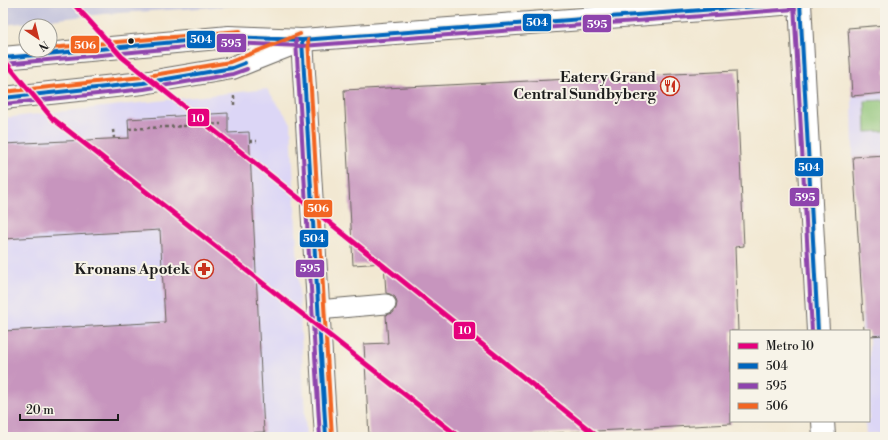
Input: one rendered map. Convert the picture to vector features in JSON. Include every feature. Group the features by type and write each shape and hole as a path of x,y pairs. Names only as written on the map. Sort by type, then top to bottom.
{"street":[{"path":"3,58 229,37 302,40 795,3"},
{"path":"800,3 818,330"},
{"path":"3,98 143,83 232,68 302,40"},
{"path":"302,40 326,437"},
{"path":"823,422 824,437"}],"lane":[{"path":"318,310 386,304"}],"path":[{"path":"129,129 221,124"},
{"path":"113,130 114,138"},
{"path":"250,141 257,141"},
{"path":"264,432 268,437"}],"shaded area":[{"path":"3,3 280,3 104,14 58,19 18,18 18,23 3,25"},
{"path":"885,25 885,433 866,434 865,422 870,422 870,330 862,330 862,299 853,157 852,96 848,28"},
{"path":"267,89 291,123 306,437 3,437 3,118"}],"green space":[{"path":"885,100 885,131 866,132 865,101"}],"building":[{"path":"885,25 885,93 852,96 848,28"},
{"path":"736,71 744,246 735,247 738,330 730,330 731,424 482,437 369,437 364,344 388,343 386,315 393,313 397,303 395,297 386,293 384,263 353,265 344,90"},
{"path":"228,113 228,133 249,132 264,432 158,437 3,437 3,331 165,322 160,230 3,239 3,144 129,138 128,119"},
{"path":"885,155 885,335 870,336 870,330 864,330 853,157"}],"metro line":[{"name":"10","path":"73,3 122,57 598,437"},
{"name":"10","path":"3,59 52,118 459,437"}],"transit line":[{"name":"595","path":"794,3 812,330"},
{"name":"504","path":"3,58 229,37 302,40 795,3"},
{"name":"504","path":"800,3 818,330"},
{"name":"595","path":"4,64 229,43 302,46 795,9"},
{"name":"506","path":"58,47 240,31"},
{"name":"506","path":"3,92 142,77 230,62 300,34"},
{"name":"595","path":"296,40 320,437"},
{"name":"504","path":"302,40 326,437"},
{"name":"506","path":"308,40 332,437"},
{"name":"504","path":"3,98 143,83 232,68 245,63"},
{"name":"595","path":"4,104 144,89 233,74 247,69"}],"place":[{"name":"Eatery Grand Central Sundbyberg","path":"670,86"},
{"name":"Kronans Apotek","path":"204,269"}]}
